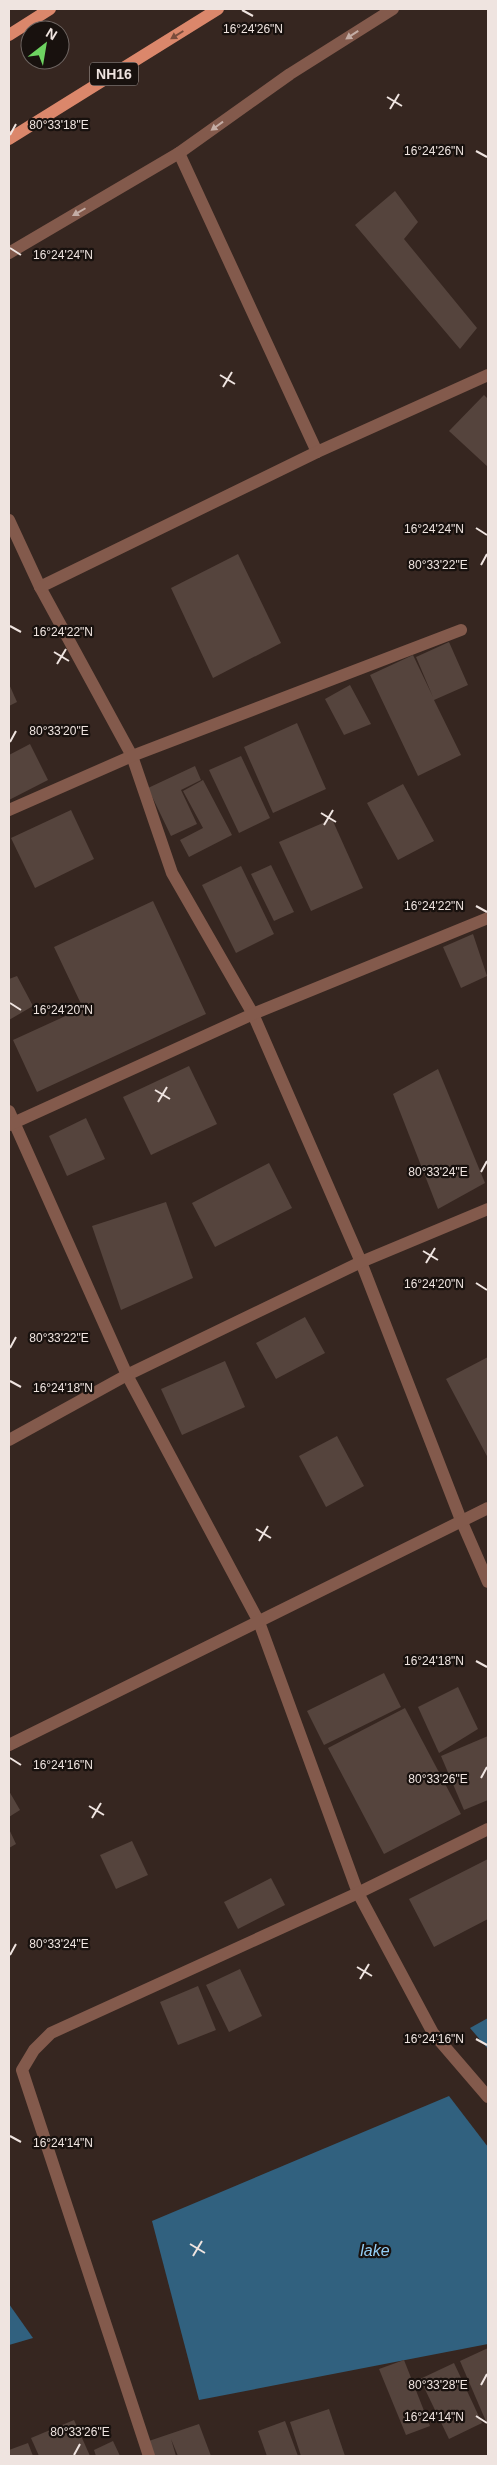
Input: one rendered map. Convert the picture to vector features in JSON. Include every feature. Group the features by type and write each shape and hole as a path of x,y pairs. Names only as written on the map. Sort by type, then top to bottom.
{"main road":[{"path":"9,35 50,9"},
{"name":"NH16","path":"9,139 218,9"}],"street":[{"path":"9,253 180,153 290,74 393,9"},
{"path":"180,153 317,452"},
{"path":"40,587 317,452 488,375"},
{"path":"10,525 40,587 132,756 172,873 253,1014 361,1262 461,1520 488,1582"},
{"path":"9,810 132,756 461,630"},
{"path":"488,918 253,1014 10,1120 127,1374 260,1622 358,1893 433,2033 488,2097"},
{"path":"9,1440 127,1374 361,1262 488,1209"},
{"path":"9,1745 488,1508"},
{"path":"149,2456 22,2070 34,2050 51,2033 358,1893 488,1829"}],"water":[{"path":"488,2018 488,2049 470,2028"},
{"name":"lake","path":"449,2096 488,2147 488,2344 199,2400 152,2221"},
{"path":"9,2304 33,2338 9,2345"}],"building":[{"path":"395,191 418,222 404,239 477,328 460,349 355,225"},
{"path":"484,395 488,399 488,467 449,431"},
{"path":"238,554 281,643 213,678 171,588"},
{"path":"449,642 468,685 434,700 461,755 418,776 370,675 413,655 433,697 416,657"},
{"path":"9,684 17,702 9,706"},
{"path":"350,685 371,724 344,735 325,699"},
{"path":"297,723 326,789 273,813 244,747"},
{"path":"30,744 48,780 9,800 9,755"},
{"path":"241,756 270,818 239,833 209,770"},
{"path":"195,766 201,780 181,790 197,824 171,836 148,788"},
{"path":"203,780 232,835 189,857 180,840 203,828 183,791"},
{"path":"403,784 434,841 398,860 367,803"},
{"path":"71,810 94,859 35,888 11,838"},
{"path":"332,819 363,888 311,911 279,842"},
{"path":"271,865 294,912 274,921 251,874"},
{"path":"241,866 274,934 236,953 202,885"},
{"path":"153,901 206,1014 37,1092 13,1040 83,1008 54,947"},
{"path":"473,934 487,976 461,988 443,947"},
{"path":"17,976 33,1006 9,1020 9,979"},
{"path":"189,1066 217,1124 151,1155 123,1097"},
{"path":"438,1069 485,1183 438,1209 393,1094"},
{"path":"86,1118 105,1159 67,1176 49,1136"},
{"path":"269,1163 292,1208 215,1247 192,1203"},
{"path":"166,1202 193,1278 121,1310 92,1226"},
{"path":"305,1317 325,1353 276,1379 256,1343"},
{"path":"488,1357 488,1458 446,1379"},
{"path":"225,1361 245,1407 182,1435 161,1389"},
{"path":"337,1436 364,1486 326,1507 299,1456"},
{"path":"384,1673 401,1707 324,1745 307,1711"},
{"path":"458,1687 478,1729 439,1753 418,1707"},
{"path":"405,1708 461,1814 384,1854 328,1748"},
{"path":"488,1736 488,1800 464,1810 441,1756"},
{"path":"9,1791 20,1810 9,1817"},
{"path":"9,1829 16,1844 9,1848"},
{"path":"132,1841 148,1875 116,1889 100,1855"},
{"path":"488,1859 488,1919 434,1947 409,1899"},
{"path":"271,1878 285,1905 238,1929 224,1902"},
{"path":"240,1969 262,2016 229,2032 206,1985"},
{"path":"198,1986 216,2030 178,2045 160,2002"},
{"path":"488,2348 488,2426 460,2361"},
{"path":"404,2360 430,2426 406,2435 379,2369"},
{"path":"454,2363 482,2423 449,2439 420,2379"},
{"path":"329,2409 345,2456 301,2456 290,2422"},
{"path":"74,2420 90,2456 39,2456 31,2438"},
{"path":"285,2421 298,2456 267,2456 258,2431"},
{"path":"199,2424 211,2456 178,2456 171,2439 176,2456 143,2456 140,2444"},
{"path":"113,2441 120,2456 96,2456 94,2450"},
{"path":"28,2443 33,2456 9,2456 9,2450"}]}
